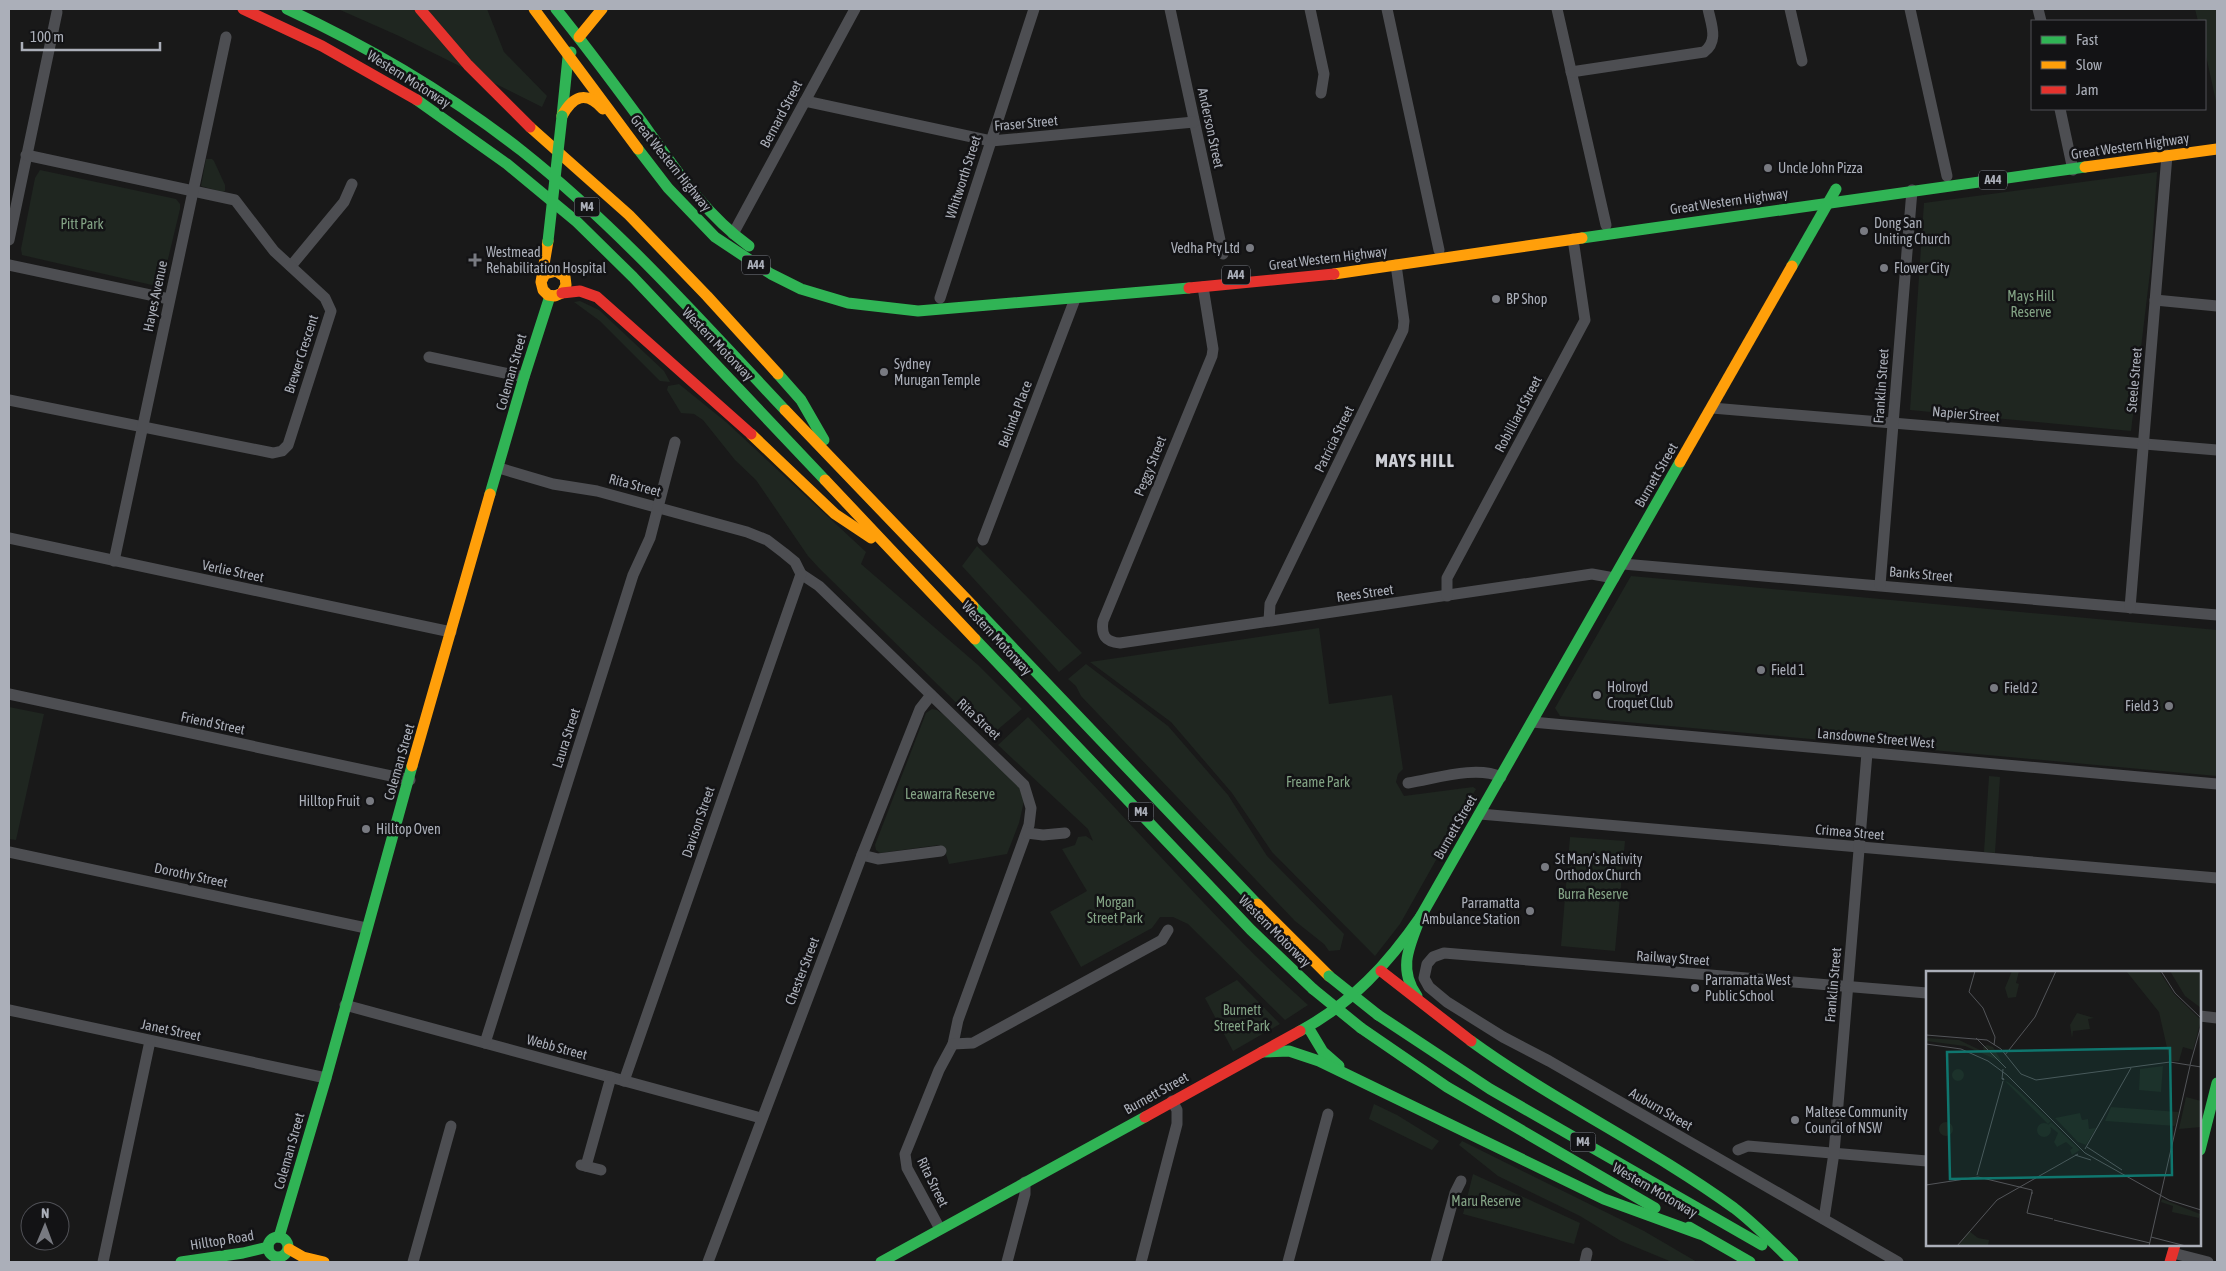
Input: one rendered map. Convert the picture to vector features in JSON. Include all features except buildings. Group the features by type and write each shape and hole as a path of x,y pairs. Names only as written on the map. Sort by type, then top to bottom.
{"main road":[{"name":"Western Motorway","path":"243,9 333,51 400,89 464,131 541,190 633,277 1251,930 1313,988 1361,1028 1447,1087 1750,1262"},
{"name":"Western Motorway","path":"287,9 342,36 427,85 496,132 551,175 644,263 1252,900 1329,976 1378,1015 1490,1089 1792,1262"},
{"name":"M4","path":"420,9 468,66 530,127 628,215 774,368 801,400 839,466"},
{"name":"Great Western Highway","path":"534,9 568,57 668,188 715,237 771,274 801,288 848,303 918,311 1316,277 1912,190 2074,170 2167,155 2217,150"},
{"name":"Great Western Highway","path":"556,9 579,37 688,186 709,211 733,234 762,254"},
{"path":"548,241 566,285 559,296 550,296 543,290 541,282 548,241 568,57 579,37 602,9"},
{"path":"562,116 573,101 587,97 595,99 610,119 622,128"},
{"name":"Great Western Highway","path":"2158,145 2217,139"},
{"name":"Great Western Highway","path":"1891,182 1947,176 2090,154"},
{"name":"Burnett Street","path":"881,1262 1308,1027 1344,1004 1381,971 1421,916 1829,202 1841,189 1820,192"},
{"name":"Great Western Highway","path":"861,293 920,299 940,298 1308,270 1720,207"},
{"path":"541,282 548,272 556,271 562,274"},
{"name":"M4","path":"562,293 578,290 597,297 727,412 835,514 900,557"},
{"name":"Coleman Street","path":"279,1237 326,1078 366,928 410,780 524,377 550,296"},
{"path":"1421,916 1407,958 1406,975 1412,991 1436,1016"},
{"path":"1381,971 1436,1016 1509,1069 1642,1149 1735,1209 1792,1262"},
{"name":"M4","path":"1308,1027 1324,1052 1348,1074"},
{"name":"M4","path":"1262,1052 1280,1050 1295,1053 1348,1074 1604,1199 1700,1234"},
{"path":"2201,1146 2217,1083"},
{"path":"279,1237 288,1242 288,1249 285,1255 278,1257 273,1255 268,1247 273,1238 279,1237"},
{"name":"Hilltop Road","path":"181,1262 243,1253 268,1247"},
{"path":"288,1249 303,1257 324,1262"}],"street":[{"name":"Bernard Street","path":"733,234 854,9"},
{"name":"Whitworth Street","path":"940,298 1034,9"},
{"name":"Anderson Street","path":"1170,9 1223,254"},
{"path":"1310,9 1324,74 1321,92"},
{"path":"1387,9 1439,250"},
{"path":"1557,9 1606,225"},
{"path":"1571,72 1704,52 1710,47 1713,39 1708,9"},
{"path":"1790,9 1802,60"},
{"path":"1910,9 1947,176"},
{"path":"9,240 57,12"},
{"name":"Hayes Avenue","path":"114,561 226,37"},
{"name":"Fraser Street","path":"805,101 991,141 1194,122"},
{"path":"2060,110 2074,170"},
{"name":"Brewer Crescent","path":"9,400 273,453 282,451 288,445 331,311 330,304 326,298 259,234 235,200 26,155"},
{"name":"Steele Street","path":"2130,608 2167,155"},
{"path":"291,266 344,202 352,184"},
{"name":"Franklin Street","path":"1880,585 1912,190"},
{"name":"Robilliard Street","path":"1447,596 1447,578 1585,320 1573,239"},
{"path":"9,265 169,298"},
{"name":"Patricia Street","path":"1269,621 1270,604 1403,330 1404,321 1396,265"},
{"name":"Peggy Street","path":"1120,643 1111,643 1105,639 1101,631 1102,621 1212,352 1203,287"},
{"name":"Belinda Place","path":"983,540 1075,299"},
{"path":"2155,300 2217,306"},
{"path":"429,357 524,377"},
{"name":"Napier Street","path":"1712,408 2217,450"},
{"name":"Laura Street","path":"484,1042 633,575 650,538 675,442"},
{"name":"Rita Street","path":"499,468 553,484 597,491 657,506 762,538 794,562 801,574 819,586 1024,785 1031,808 1026,833 958,1020 953,1044 939,1070 904,1158 907,1168 940,1229"},
{"name":"Verlie Street","path":"9,538 451,632"},
{"name":"Banks Street","path":"1623,564 2217,615"},
{"name":"Davison Street","path":"624,1081 801,574"},
{"name":"Rees Street","path":"1120,643 1592,574 1614,578"},
{"name":"Friend Street","path":"9,694 410,780"},
{"name":"Chester Street","path":"708,1262 761,1118 862,856 920,710 931,695"},
{"name":"Lansdowne Street West","path":"1532,722 2217,784"},
{"name":"Franklin Street","path":"1824,1219 1834,1153 1867,752"},
{"path":"1408,783 1477,772 1493,773 1501,777"},
{"name":"Crimea Street","path":"1480,814 2217,878"},
{"path":"1026,833 1043,835 1065,833"},
{"path":"862,856 878,859 941,851"},
{"name":"Dorothy Street","path":"9,852 366,928"},
{"path":"953,1044 973,1042 1162,940 1168,930"},
{"name":"Railway Street","path":"1425,968 1433,957 1444,953 1612,969 1926,993"},
{"name":"Auburn Street","path":"1425,968 1425,982 1433,991 1503,1037 1549,1061 1898,1262"},
{"name":"Webb Street","path":"346,1005 761,1118"},
{"name":"Janet Street","path":"9,1010 326,1078"},
{"path":"2201,1016 2217,1018"},
{"path":"103,1262 150,1040"},
{"path":"601,1170 584,1166 611,1077"},
{"path":"1141,1262 1177,1124 1177,1110 1172,1101"},
{"path":"1288,1262 1328,1114"},
{"path":"413,1262 451,1126"},
{"path":"1738,1150 1748,1146 1926,1160"},
{"path":"1436,1262 1455,1193 1461,1181"},
{"path":"1007,1262 1025,1194 1025,1182"},
{"path":"2173,1253 2208,1262"}],"green space":[{"path":"338,9 487,9 504,52 547,96 542,107 399,36"},
{"path":"2195,9 2217,9 2217,106 2206,56 2206,20 2198,20"},
{"path":"206,159 214,161 225,185 225,191 222,192 201,186"},
{"name":"Pitt Park","path":"40,170 176,199 180,204 180,209 163,280 152,285 22,255 21,249 35,178"},
{"name":"Mays Hill Reserve","path":"2157,172 2151,264 2131,431 1910,410 1924,203"},
{"path":"580,301 599,310 664,371 670,382 660,381 600,321 574,302"},
{"path":"679,384 726,422 866,552 861,564 978,665 1022,709 990,736 808,556 756,480 735,460 703,420 694,414 681,413 667,390 668,386"},
{"path":"977,546 1082,653 1059,672 962,566"},
{"path":"1631,576 2217,630 2217,776 1560,716 1555,708"},
{"name":"Freame Park","path":"1319,628 1329,704 1392,695 1403,769 1398,774 1396,782 1404,796 1473,787 1476,789 1400,924 1375,956 1272,852 1232,793 1171,722 1090,662"},
{"path":"1086,664 1168,726 1228,795 1267,856 1344,934 1340,950 1329,951 1324,944 1295,921 1081,696 1076,686 1068,679"},
{"path":"9,707 44,714 16,840 9,839"},
{"name":"Leawarra Reserve","path":"932,709 944,715 1019,787 1024,801 1019,823 1007,854 949,864 944,848 939,845 880,853 876,850 875,845 926,713"},
{"name":"Morgan Street Park","path":"1028,717 1217,917 1308,1005 1285,1020 1188,924 1173,917 1160,917 1152,928 1081,967 1050,912 1087,891 1062,849 1075,845 1078,837 1086,836 1093,841 1088,829 998,745"},
{"path":"1989,776 2000,777 1995,853 1984,852"},
{"name":"Burra Reserve","path":"1570,837 1625,841 1615,951 1561,946"},
{"name":"Burnett Street Park","path":"1237,980 1280,1024 1233,1051 1205,998"},
{"path":"1374,1104 1397,1115 1439,1141 1432,1150 1369,1119"},
{"path":"1462,1141 1644,1231 1697,1262 1672,1262 1621,1241 1580,1216 1498,1176 1459,1145"},
{"name":"Maru Reserve","path":"1473,1174 1580,1223 1574,1244 1463,1214"}],"traffic: fast":[{"path":"287,9 409,73 466,110 522,151 626,243 785,410"},
{"path":"556,9 703,204 717,219 749,246"},
{"path":"562,116 568,57 571,52"},
{"path":"417,100 507,164 577,222 633,277 825,480"},
{"path":"548,241 562,116"},
{"path":"638,149 668,188 715,237 771,274 801,289 848,303 918,311 1189,288"},
{"path":"1582,238 2085,167"},
{"path":"1792,266 1836,189"},
{"path":"490,494 550,296"},
{"path":"778,374 801,400 824,440"},
{"path":"1300,1031 1336,1008 1368,981 1421,916 1680,462"},
{"path":"973,606 1257,904"},
{"path":"975,639 1251,930 1313,989"},
{"path":"279,1237 326,1078 412,766"},
{"path":"1417,996 1408,976 1407,956 1421,916"},
{"path":"1329,976 1378,1015"},
{"path":"1313,989 1361,1028"},
{"path":"1378,1015 1490,1089 1762,1245"},
{"path":"1308,1027 1323,1052 1339,1066"},
{"path":"1361,1028 1447,1087 1655,1208"},
{"path":"1471,1041 1536,1084 1702,1186 1742,1214 1793,1262"},
{"path":"1262,1052 1289,1051 1319,1061 1604,1199 1700,1234"},
{"path":"2201,1146 2217,1083"},
{"path":"881,1262 1145,1117"},
{"path":"1689,1227 1750,1262"},
{"path":"278,1237 285,1240 288,1247 285,1254 278,1257 271,1254 268,1247 271,1240 278,1237"},
{"path":"181,1262 243,1253 268,1247"}],"traffic: slow":[{"path":"534,9 638,149"},
{"path":"579,37 602,9"},
{"path":"562,116 566,109 575,100 580,98 591,99 603,109"},
{"path":"530,127 629,215 707,296 778,374"},
{"path":"2085,167 2217,149"},
{"path":"1334,274 1582,238"},
{"path":"541,282 545,274 556,271 565,277 566,285 562,293 555,296 548,295 543,290 541,282 548,241"},
{"path":"1680,462 1792,266"},
{"path":"785,410 973,606"},
{"path":"751,434 835,514 871,538"},
{"path":"825,480 975,639"},
{"path":"412,766 490,494"},
{"path":"1257,904 1329,976"},
{"path":"289,1249 303,1257 324,1262"}],"traffic: jam":[{"path":"243,9 322,46 417,100"},
{"path":"420,9 468,65 530,127"},
{"path":"1189,288 1334,274"},
{"path":"562,293 580,291 597,297 751,434"},
{"path":"1381,971 1471,1041"},
{"path":"1145,1117 1300,1031"},
{"path":"2170,1262 2175,1246"}],"place":[{"name":"Uncle John Pizza","path":"1768,168"},
{"name":"Dong San Uniting Church","path":"1864,231"},
{"name":"Vedha Pty Ltd","path":"1250,248"},
{"name":"Westmead Rehabilitation Hospital","path":"475,260"},
{"name":"Flower City","path":"1884,268"},
{"name":"BP Shop","path":"1496,299"},
{"name":"Sydney Murugan Temple","path":"884,372"},
{"name":"Field 1","path":"1761,670"},
{"name":"Field 2","path":"1994,688"},
{"name":"Holroyd Croquet Club","path":"1597,695"},
{"name":"Field 3","path":"2169,706"},
{"name":"Hilltop Fruit","path":"370,801"},
{"name":"Hilltop Oven","path":"366,829"},
{"name":"St Mary's Nativity Orthodox Church","path":"1545,867"},
{"name":"Parramatta Ambulance Station","path":"1530,911"},
{"name":"Parramatta West Public School","path":"1695,988"},
{"name":"Maltese Community Council of NSW","path":"1795,1120"}],"district":[{"name":"MAYS HILL","path":"1415,460"}]}
